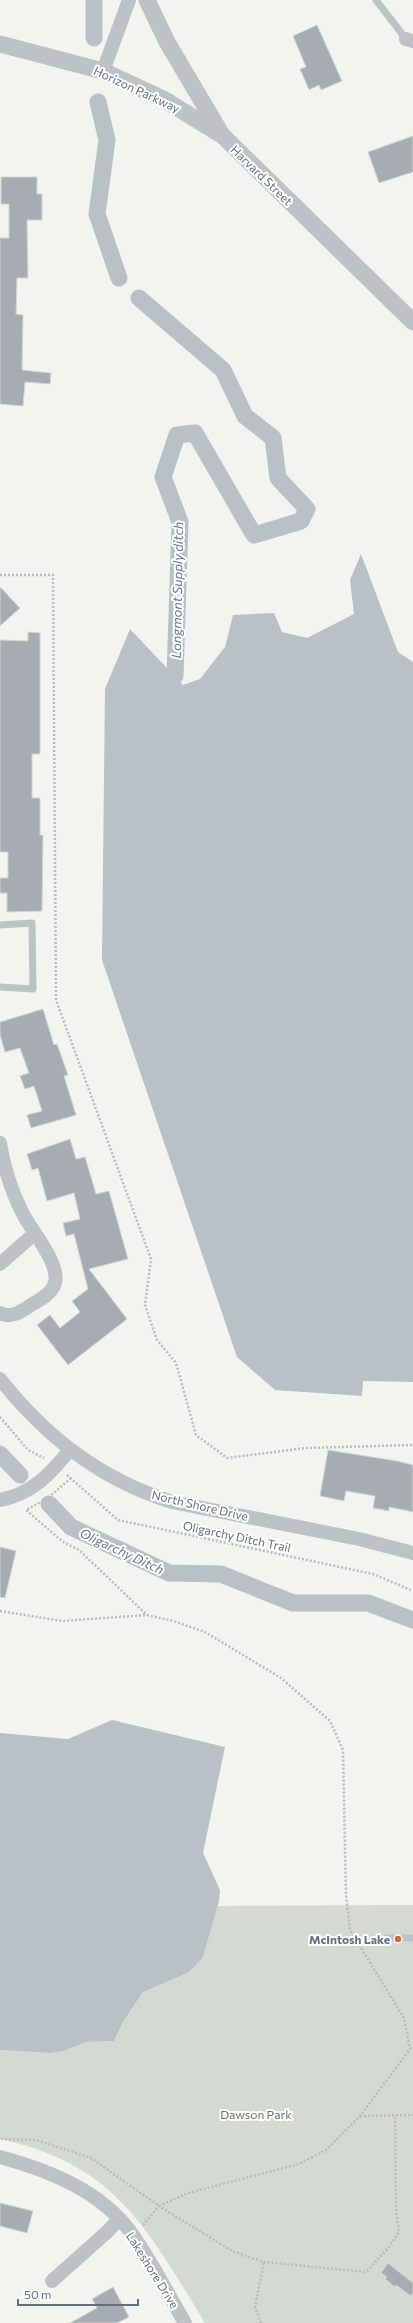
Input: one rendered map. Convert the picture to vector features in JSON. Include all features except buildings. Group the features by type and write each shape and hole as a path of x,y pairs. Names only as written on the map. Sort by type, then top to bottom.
{"street":[{"path":"103,71 129,0"},
{"name":"Harvard Street","path":"147,0 167,42 222,135 411,316"},
{"name":"Horizon Parkway","path":"0,44 103,71 172,103 222,135"},
{"path":"0,1143 4,1169 34,1234 51,1259 55,1283 49,1293 22,1311 13,1315 0,1313"},
{"path":"0,1264 34,1234"},
{"name":"North Shore Drive","path":"0,1379 69,1451 105,1474 150,1495 172,1502 358,1539 413,1554"},
{"path":"0,1500 16,1497 35,1487 57,1467 69,1451"},
{"name":"Lakeshore Drive","path":"0,2156 49,2173 87,2192 119,2219 132,2233 185,2323"},
{"name":"Lakeshore Drive","path":"52,2281 107,2232 119,2219"}],"lane":[{"path":"376,0 410,40"},
{"path":"0,925 32,923 33,990 0,988"},
{"path":"387,1938 413,1938"}],"path":[{"path":"0,575 54,575 56,1000 151,1259 145,1305 157,1340 176,1363 196,1435 227,1458 305,1448 413,1445"},
{"name":"Oligarchy Ditch Trail","path":"0,1417 28,1450 42,1456 57,1467 118,1520 373,1574 413,1591"},
{"path":"70,1478 48,1498 26,1510 63,1542 79,1550 147,1615"},
{"path":"0,1611 62,1621 147,1615 173,1621 205,1632 281,1678 330,1721 343,1750 346,1895 350,1930 404,2018 410,2049 360,2116 326,2150 300,2164 188,2193 160,2206 148,2221 132,2233"},
{"path":"359,1946 370,1940 387,1938"},
{"path":"0,2139 36,2140 91,2158 160,2206 232,2251 264,2262 366,2272 389,2247 399,2232 396,2210 395,2115"},
{"path":"360,2116 413,2115"},
{"path":"261,2323 255,2307 264,2262"}],"green space":[{"name":"Dawson Park","path":"413,1905 413,2323 205,2323 146,2231 125,2206 101,2184 73,2165 40,2150 0,2139 0,2050 51,2053 64,2051 86,2042 114,2041 123,2022 143,1992 203,1957 217,1906"}],"shaded area":[{"path":"361,554 398,652 413,662 413,1382 363,1381 362,1396 275,1390 237,1357 102,960 105,689 130,629 183,685 200,679 225,647 233,615 274,613 282,632 307,638 354,614 350,580"},
{"path":"112,1720 225,1747 203,1853 220,1890 219,1901 203,1957 189,1972 143,1992 123,2022 114,2041 86,2042 64,2051 51,2053 0,2050 0,1733 68,1739"}],"waterway":[{"name":"Longmont Supply ditch","path":"94,0 94,38"},
{"name":"Longmont Supply ditch","path":"98,102 107,140 97,214 119,278"},
{"name":"Longmont Supply ditch","path":"139,298 223,370 245,416 273,438 278,478 307,509 301,521 254,535 195,433 177,435 163,477 180,522 175,676"},
{"name":"Oligarchy Ditch","path":"0,1454 20,1475"},
{"name":"Oligarchy Ditch","path":"49,1504 71,1527 169,1573 221,1574 293,1603 368,1603 413,1620"}],"place":[{"name":"McIntosh Lake","path":"398,1939"}]}
